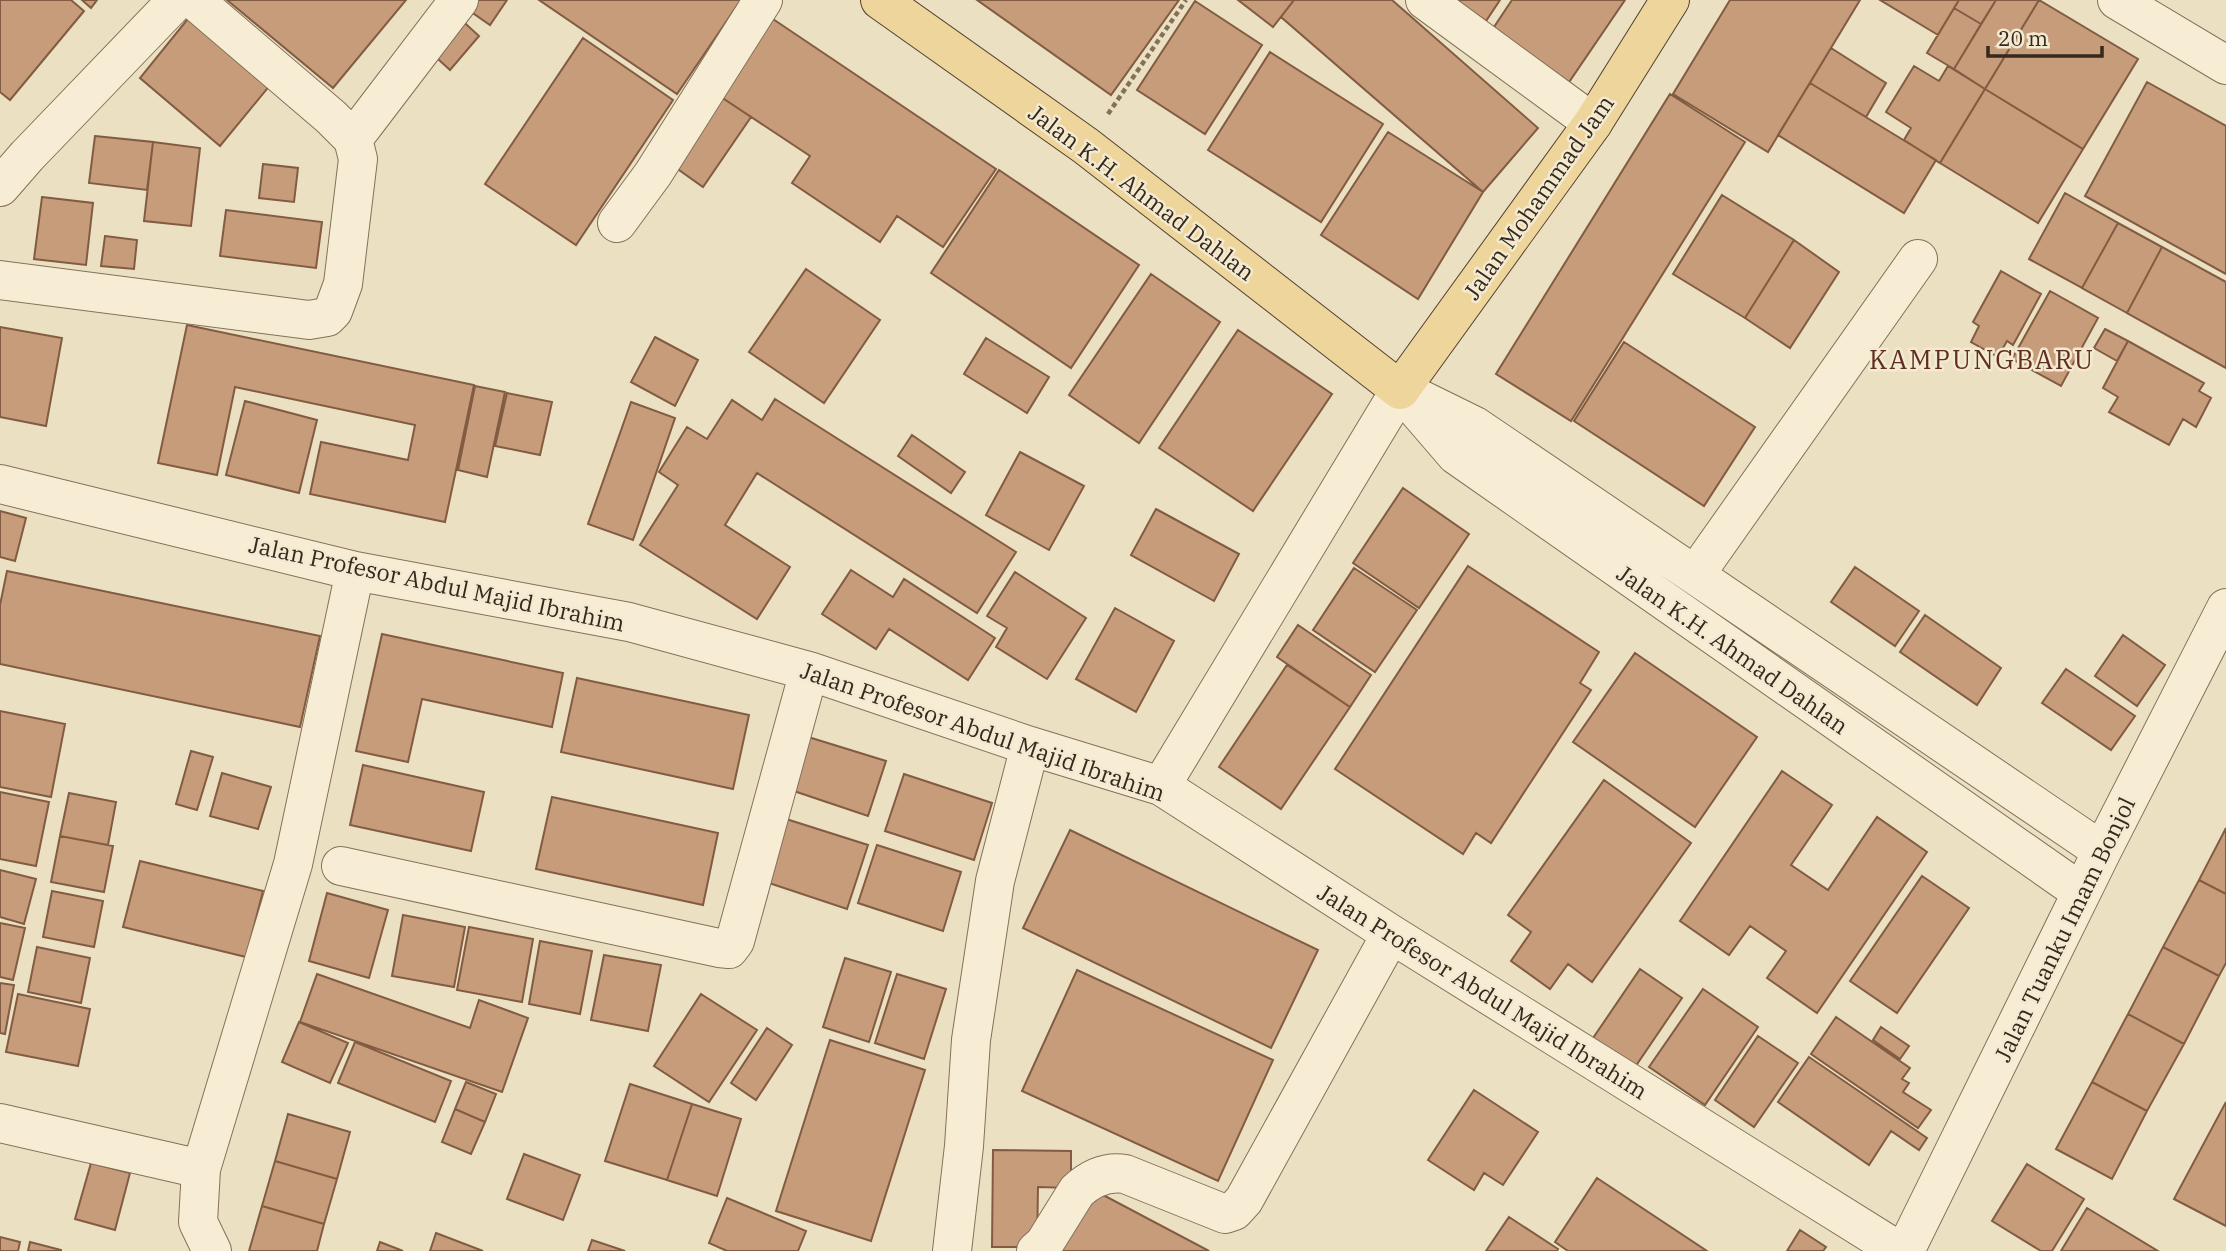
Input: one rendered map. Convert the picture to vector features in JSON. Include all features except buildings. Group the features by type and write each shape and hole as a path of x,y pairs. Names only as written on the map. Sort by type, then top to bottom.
{"main road":[{"name":"Jalan Mohammad Jam","path":"1400,390 1593,123 1670,0"},
{"name":"Jalan K.H. Ahmad Dahlan","path":"898,5 1086,146 1400,390"}],"street":[{"path":"0,187 177,0"},
{"path":"0,279 309,320 327,317 333,311 342,284 358,159 353,139 194,0"},
{"path":"353,139 459,0"},
{"path":"617,223 653,173 763,0"},
{"path":"1425,0 1593,123"},
{"path":"2117,0 2226,65"},
{"path":"1695,575 1918,259"},
{"path":"1161,786 1400,390"},
{"name":"Jalan K.H. Ahmad Dahlan","path":"1400,390 1475,426 2102,851"},
{"name":"Jalan K.H. Ahmad Dahlan","path":"1400,390 1456,456 2081,892"},
{"name":"Jalan Profesor Abdul Majid Ibrahim","path":"0,484 355,571 629,622 809,671 1030,746 1161,786 1391,934 1899,1251"},
{"path":"212,1251 198,1222 201,1169 293,864 355,571"},
{"name":"Jalan Tuanku Imam Bonjol","path":"1905,1251 2081,892 2226,608"},
{"path":"341,866 705,946 729,948 734,941 809,671"},
{"path":"952,1251 964,1146 971,1040 995,881 1030,746"},
{"path":"1037,1251 1077,1191 1084,1184 1115,1172 1225,1214 1234,1211 1244,1200 1391,934"},
{"path":"0,1123 201,1169"}],"path":[{"path":"1086,146 1186,0"}],"district":[{"name":"KAMPUNGBARU","path":"1982,359"}]}
